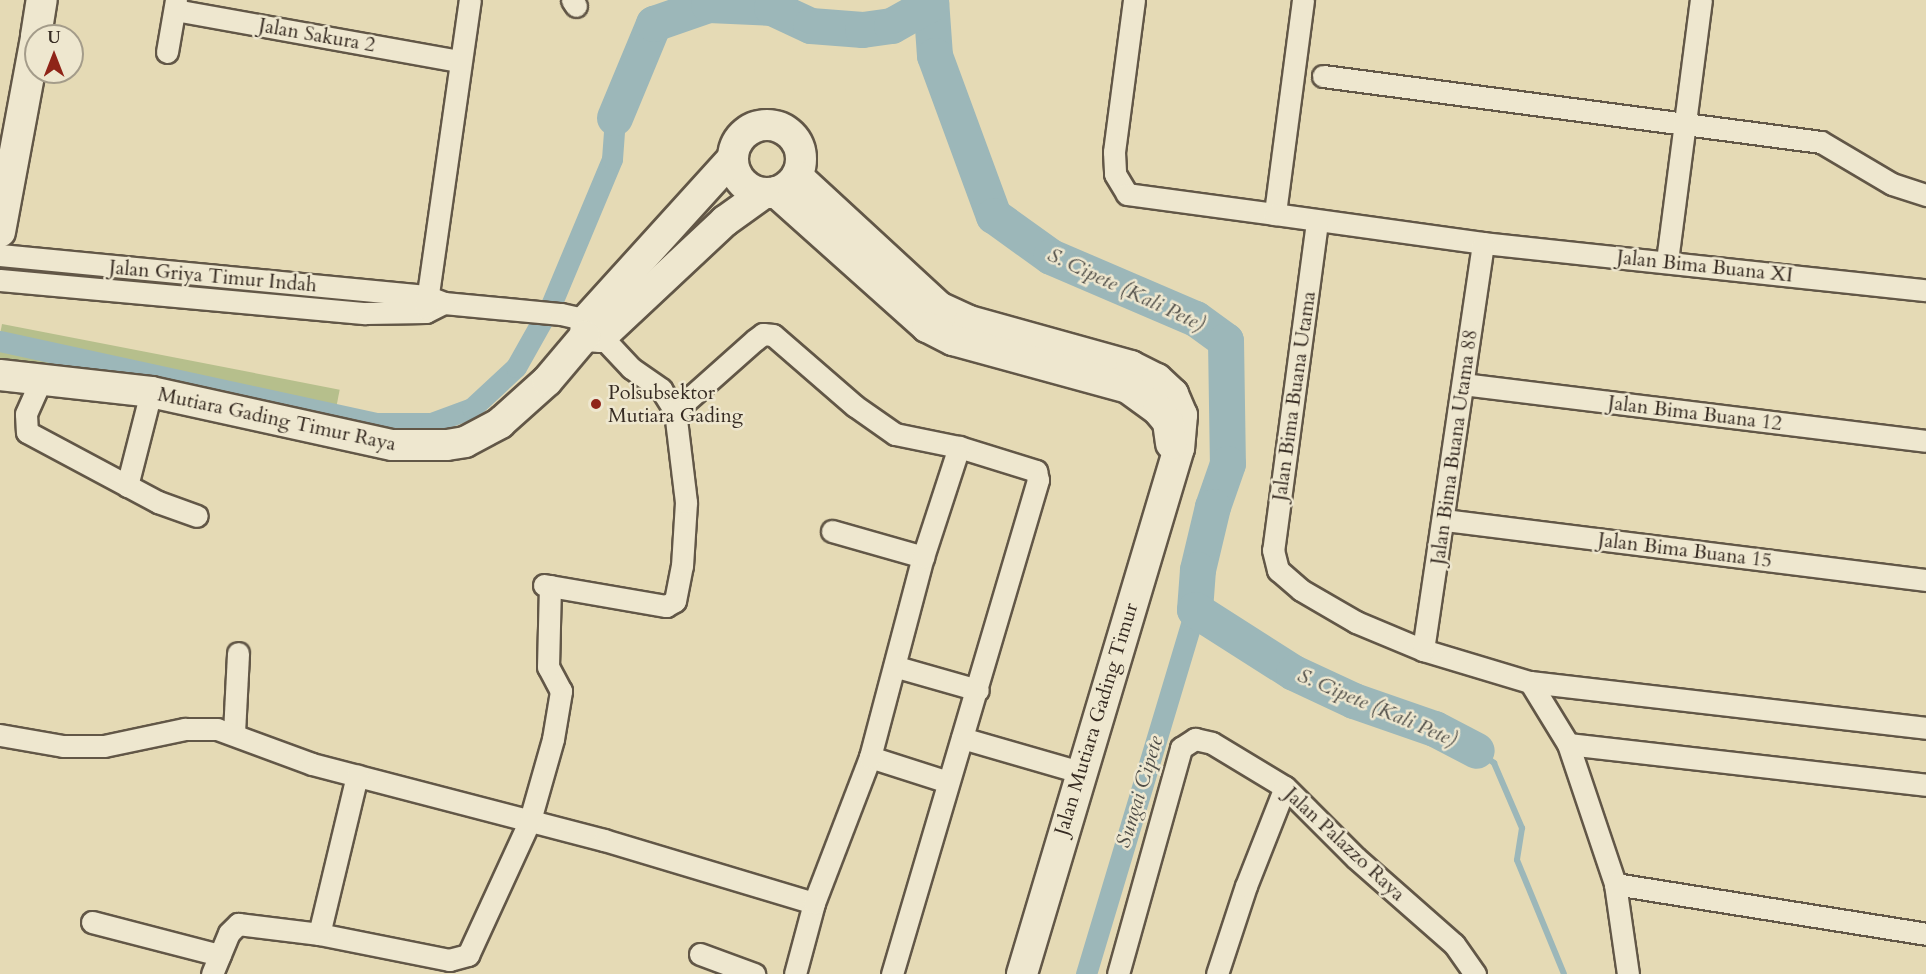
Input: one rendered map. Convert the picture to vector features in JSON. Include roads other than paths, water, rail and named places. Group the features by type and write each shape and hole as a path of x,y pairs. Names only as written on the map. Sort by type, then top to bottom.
{"main road":[{"path":"38,24 42,0"},
{"path":"2,217 27,84"},
{"path":"780,127 799,148 779,187 725,221 583,327 732,159 737,141 751,128 780,127"},
{"path":"732,159 742,182 779,187"},
{"name":"Jalan Mutiara Gading Timur","path":"779,187 937,334 1102,378 1147,399 1168,422 1172,465 1022,974"},
{"name":"Mutiara Gading Timur Raya","path":"0,375 151,392 392,445 447,445 465,442 500,423 547,381 583,327"}],"street":[{"path":"432,304 459,61 470,0"},
{"path":"1134,0 1114,152 1115,174 1127,194 1317,222 1483,243"},
{"path":"1275,214 1303,0"},
{"path":"1667,261 1701,0"},
{"path":"167,52 175,5"},
{"name":"Jalan Sakura 2","path":"175,5 459,61"},
{"path":"1323,76 1684,126 1821,142 1892,184 1926,195"},
{"name":"Jalan Bima Buana Utama","path":"1317,222 1273,550 1278,570 1301,590 1356,622 1423,650 1530,682 1926,728"},
{"name":"Jalan Bima Buana XI","path":"1483,243 1926,290"},
{"name":"Jalan Bima Buana Utama 88","path":"1423,650 1444,520 1483,243"},
{"name":"Jalan Griya Timur Indah","path":"0,255 210,277 432,304 509,310 583,327"},
{"path":"209,300 210,277"},
{"name":"Jalan Griya Timur Indah","path":"0,280 366,313 432,304"},
{"path":"92,922 216,965 231,929 238,924 319,934 449,960 465,966 530,820 553,739 561,691 548,667 547,585 666,606 675,601 682,566 686,502 675,411 661,389 631,368 583,327"},
{"path":"675,411 755,340 763,334 773,335 855,406 895,434 959,447 1036,471 1038,475 978,690 948,782 892,974"},
{"path":"41,380 24,423 27,432 127,486 196,516"},
{"name":"Jalan Bima Buana 12","path":"1463,384 1926,441"},
{"path":"127,486 151,392"},
{"path":"795,974 814,903 870,757 897,667 923,557 959,447"},
{"name":"Jalan Bima Buana 15","path":"1444,520 1926,580"},
{"path":"832,531 923,557"},
{"path":"234,733 238,653"},
{"path":"897,667 978,690"},
{"path":"1530,682 1568,744 1615,884 1628,974"},
{"path":"0,735 63,746 104,746 185,729 234,733 258,747 357,776 530,820 814,903"},
{"path":"962,738 1080,772"},
{"name":"Jalan Palazzo Raya","path":"1118,974 1181,748 1188,741 1203,739 1286,787 1356,858 1454,944 1475,974"},
{"path":"1568,744 1926,785"},
{"path":"870,757 948,782"},
{"path":"319,934 357,776"},
{"path":"1217,974 1246,886 1286,787"},
{"path":"1615,884 1926,934"},
{"path":"700,954 754,974"}],"waterway":[{"name":"S. Cipete (Kali Pete)","path":"931,0 935,56 994,216 1051,257 1196,319 1226,341 1228,464 1213,507 1198,570 1195,610 1294,673 1354,701 1435,729 1477,751"},
{"path":"615,118 654,24 709,5 772,8 811,26 863,30 892,26 931,4"},
{"path":"0,341 375,423 431,423 472,408 516,367 551,305 612,159 615,118"},
{"name":"Sungai Cipete","path":"1086,974 1195,610"},
{"path":"1477,751 1494,763 1522,828 1517,860 1564,974"}],"place":[{"name":"Polsubsektor Mutiara Gading","path":"596,404"}]}
